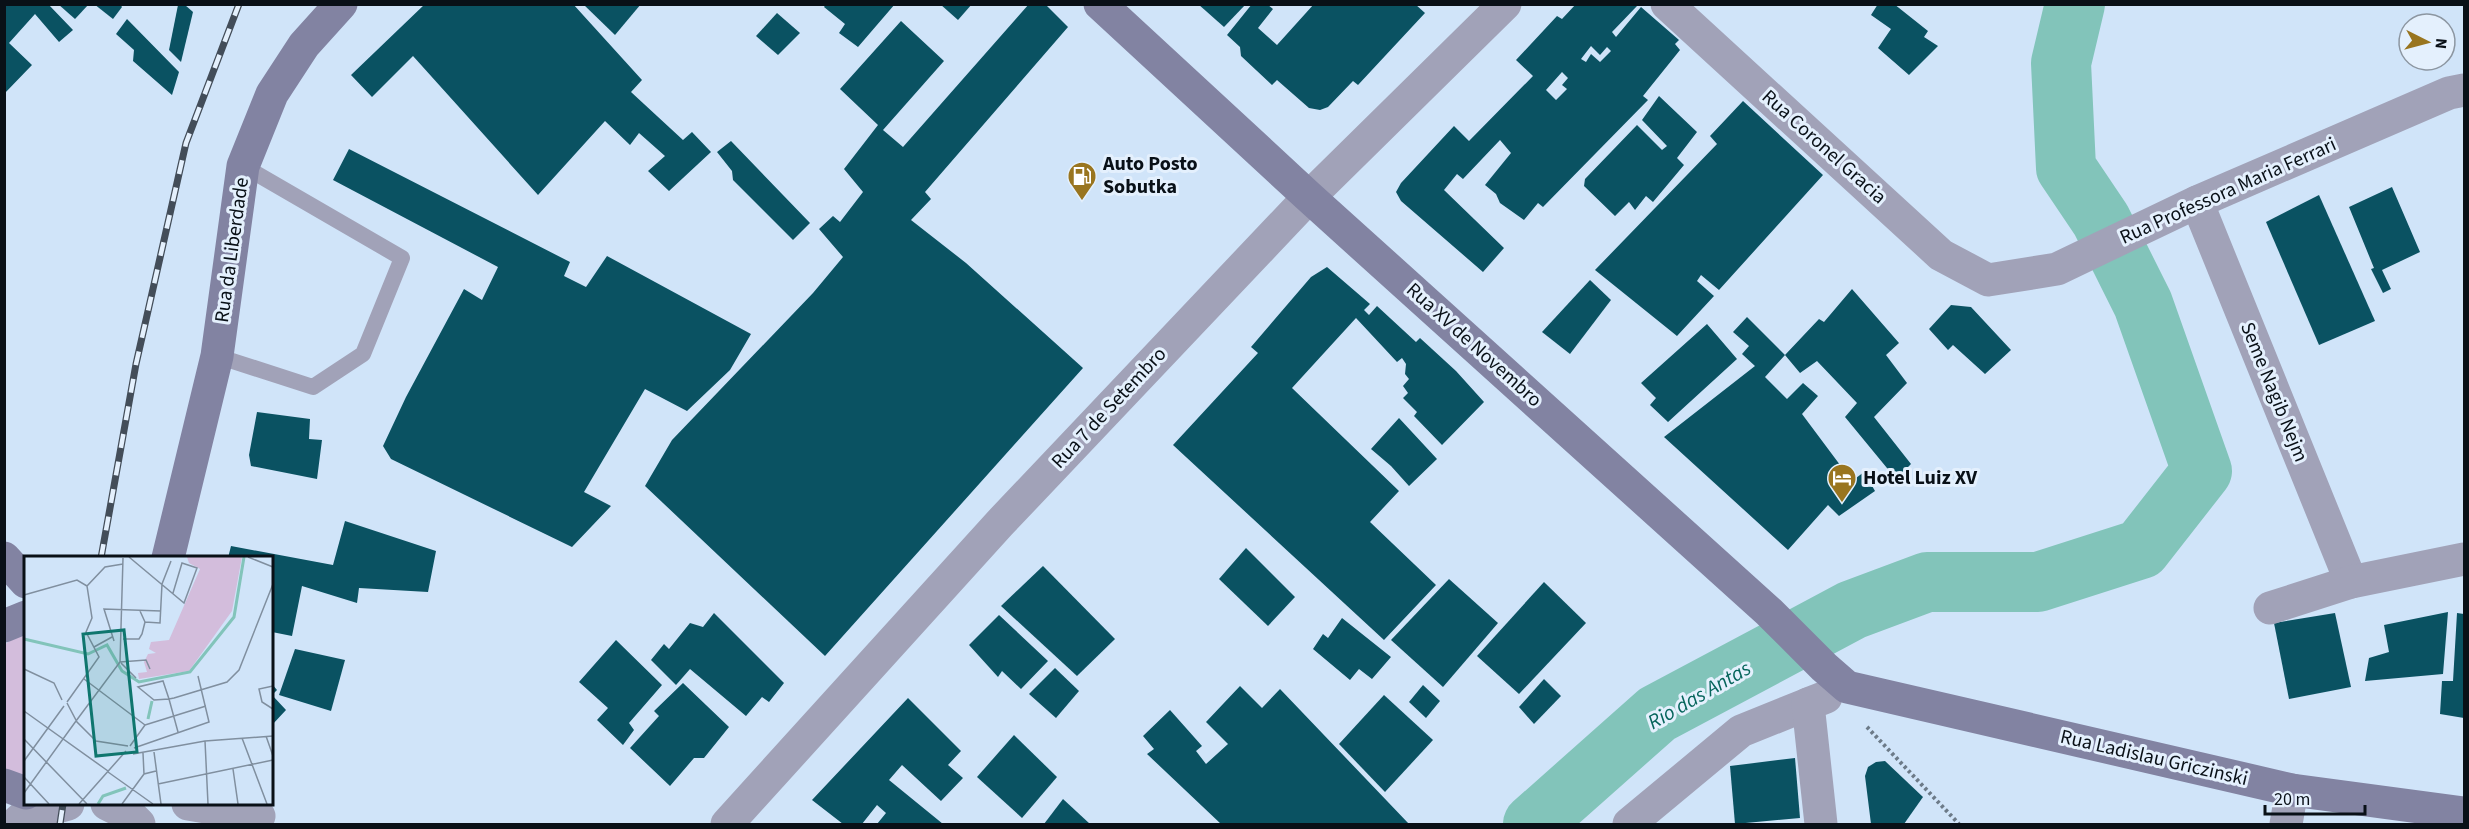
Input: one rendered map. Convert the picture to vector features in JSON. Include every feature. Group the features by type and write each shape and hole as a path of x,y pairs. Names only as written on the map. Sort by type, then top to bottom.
{"main road":[{"name":"Rua da Liberdade","path":"169,556 217,356 243,166 272,94 304,45 341,4"},
{"name":"Rua XV de Novembro","path":"1100,4 1309,197 1769,612 1829,688"},
{"name":"Rua da Liberdade","path":"151,556 178,520"},
{"path":"4,558 24,580"},
{"path":"4,626 24,618"},
{"name":"Rua Ladislau Griczinski","path":"1829,688 2292,790 2464,813"},
{"path":"4,785 24,792"}],"street":[{"name":"Rua 7 de Setembro","path":"727,825 999,523 1309,197 1505,4"},
{"name":"Rua Coronel Gracia","path":"1667,4 1941,255 1988,280"},
{"name":"Rua Professora Maria Ferrari","path":"1988,280 2057,269 2197,202 2449,93 2464,90"},
{"name":"Seme Nagib Nejm","path":"2197,202 2351,582"},
{"path":"2270,608 2351,582 2464,559"},
{"path":"1629,825 1639,814 1741,731 1829,688 1821,825"},
{"path":"2286,825 2292,790"},
{"path":"15,825 24,816 64,805"},
{"path":"109,805 131,816 139,825"},
{"path":"194,805 259,815"},
{"path":"221,825 225,822 259,815"}],"lane":[{"path":"217,356 314,387 363,354 402,258 243,166"}],"path":[{"path":"1829,688 1959,825"}],"shaded area":[{"path":"24,631 24,777 5,770 4,645"}],"building":[{"path":"4,4 48,4 73,30 59,42 35,14 9,43 32,65 4,94"},
{"path":"58,4 89,4 75,19"},
{"path":"94,4 120,4 122,7 113,19"},
{"path":"425,4 573,4 642,80 631,92 683,140 692,132 711,152 669,191 648,171 665,156 639,133 630,145 605,121 538,195 413,56 372,97 351,75"},
{"path":"583,4 641,4 615,35"},
{"path":"826,4 895,4 858,47 839,33 845,24 824,7"},
{"path":"940,4 972,4 958,20"},
{"path":"1029,4 1045,4 1068,27 925,192 931,199 911,220 966,263 1083,368 825,656 645,486 672,440 813,293 843,257 819,229 833,216 840,222 863,192 844,169 878,125 840,89 901,21 944,61 883,130 903,147"},
{"path":"1198,4 1246,4 1224,27"},
{"path":"1252,4 1267,4 1273,9 1258,28 1277,45 1314,4 1415,4 1425,13 1358,85 1353,81 1328,107 1320,110 1309,108 1277,80 1272,85 1241,56 1240,47 1227,35"},
{"path":"1576,4 1635,4 1637,6 1612,32 1616,37 1641,7 1679,40 1675,44 1680,50 1643,96 1648,100 1543,207 1538,203 1524,220 1500,203 1496,194 1485,185 1511,153 1500,140 1463,179 1457,174 1444,190 1504,248 1483,272 1401,201 1396,192 1401,183 1454,126 1469,141 1533,76 1516,60 1557,16 1562,19","holes":["1591,46 1600,55 1607,47 1611,51 1600,62 1591,54 1586,62 1581,59","1562,72 1568,78 1562,85 1567,89 1556,100 1546,90"]},
{"path":"1878,4 1894,4 1928,31 1924,37 1938,46 1909,75 1878,48 1891,29 1871,15"},
{"path":"178,5 185,5 193,12 181,62 169,50"},
{"path":"777,13 800,33 778,55 756,36"},
{"path":"127,19 179,72 172,95 133,61 134,50 116,34"},
{"path":"1659,96 1697,132 1677,158 1684,165 1653,202 1646,196 1635,210 1629,202 1615,216 1584,186 1585,179 1637,125 1662,150 1667,146 1642,120"},
{"path":"1743,101 1823,175 1719,290 1701,275 1697,281 1714,296 1677,336 1595,270 1717,144 1710,136"},
{"path":"731,141 810,223 793,240 733,180 732,171 717,152"},
{"path":"349,149 570,262 564,276 586,287 607,256 751,334 730,370 687,411 645,389 584,492 611,506 572,547 391,459 383,446 406,397 464,289 482,300 498,267 333,180"},
{"path":"2392,187 2420,252 2382,270 2391,289 2383,293 2371,269 2374,268 2349,207"},
{"path":"2319,195 2375,321 2319,345 2266,222"},
{"path":"1327,267 1370,304 1364,310 1369,315 1377,306 1416,342 1420,338 1456,371 1484,402 1442,445 1414,416 1417,412 1403,398 1408,393 1403,386 1409,379 1405,374 1406,364 1402,358 1397,362 1356,318 1292,388 1399,491 1370,522 1436,585 1384,640 1173,445 1258,353 1251,347 1311,277"},
{"path":"1590,280 1611,300 1570,354 1542,332"},
{"path":"1852,289 1899,343 1886,355 1907,383 1874,417 1911,464 1896,479 1845,417 1857,403 1817,361 1800,373 1785,355 1819,319 1824,322"},
{"path":"1951,305 1971,307 2011,350 1985,374 1953,345 1948,350 1929,329"},
{"path":"1747,317 1785,355 1765,377 1787,399 1803,383 1818,396 1802,414 1852,481 1864,472 1875,491 1839,516 1828,505 1788,550 1664,437 1755,366 1742,354 1749,346 1733,332"},
{"path":"1707,324 1737,359 1668,422 1650,405 1656,398 1641,383"},
{"path":"257,412 310,419 309,439 322,440 317,479 251,466 249,455"},
{"path":"1399,418 1437,459 1409,486 1371,449"},
{"path":"345,521 436,551 428,592 359,588 357,603 302,586 292,636 273,632 273,556 228,556 231,546 333,565"},
{"path":"1246,548 1295,597 1268,626 1219,579"},
{"path":"1043,566 1115,639 1077,676 1001,606"},
{"path":"1449,579 1498,623 1443,687 1391,640"},
{"path":"1544,582 1586,623 1519,694 1477,656"},
{"path":"2448,612 2443,674 2365,681 2369,658 2389,652 2384,625"},
{"path":"714,613 784,683 769,702 762,697 746,716 690,669 676,685 651,660 664,644 669,649 690,623 703,627"},
{"path":"2335,613 2351,687 2289,699 2274,623"},
{"path":"2457,613 2464,614 2464,718 2440,714 2442,681 2453,681"},
{"path":"999,615 1048,661 1021,689 1002,671 998,677 969,645"},
{"path":"1342,618 1391,657 1372,679 1359,669 1350,680 1313,649 1323,634 1328,638"},
{"path":"616,640 662,685 629,723 634,730 623,745 597,720 608,708 579,682"},
{"path":"295,649 345,660 331,711 279,695"},
{"path":"1055,668 1079,691 1056,718 1029,694"},
{"path":"1544,679 1561,696 1534,724 1519,707"},
{"path":"683,683 729,727 704,758 694,758 670,786 630,748 659,716 654,711"},
{"path":"1423,685 1440,701 1426,718 1409,702"},
{"path":"1240,686 1262,708 1280,689 1409,824 1221,824 1147,754 1154,749 1143,736 1170,710 1202,746 1196,751 1206,764 1228,744 1206,722"},
{"path":"1384,695 1433,740 1385,792 1339,744"},
{"path":"273,696 286,710 273,724"},
{"path":"908,698 961,751 948,765 963,778 941,801 902,765 889,780 943,824 877,824 886,813 877,805 862,824 843,824 812,800"},
{"path":"1014,735 1057,777 1022,818 977,777"},
{"path":"1795,758 1800,818 1735,824 1730,766"},
{"path":"1885,761 1923,797 1904,824 1871,824 1865,776 1868,767 1876,762"},
{"path":"1063,799 1090,824 1044,824"}],"waterway":[{"name":"Rio das Antas","path":"1533,824 1657,714 1852,610 1927,582 2038,582 2141,549 2202,471 2143,304 2101,220 2066,168 2061,63 2075,4"}],"railway":[{"path":"101,556 136,364 186,143 239,4"},
{"path":"60,824 63,805"}],"place":[{"name":"Auto Posto Sobutka","path":"1082,202"},
{"name":"Hotel Luiz XV","path":"1842,504"}]}
